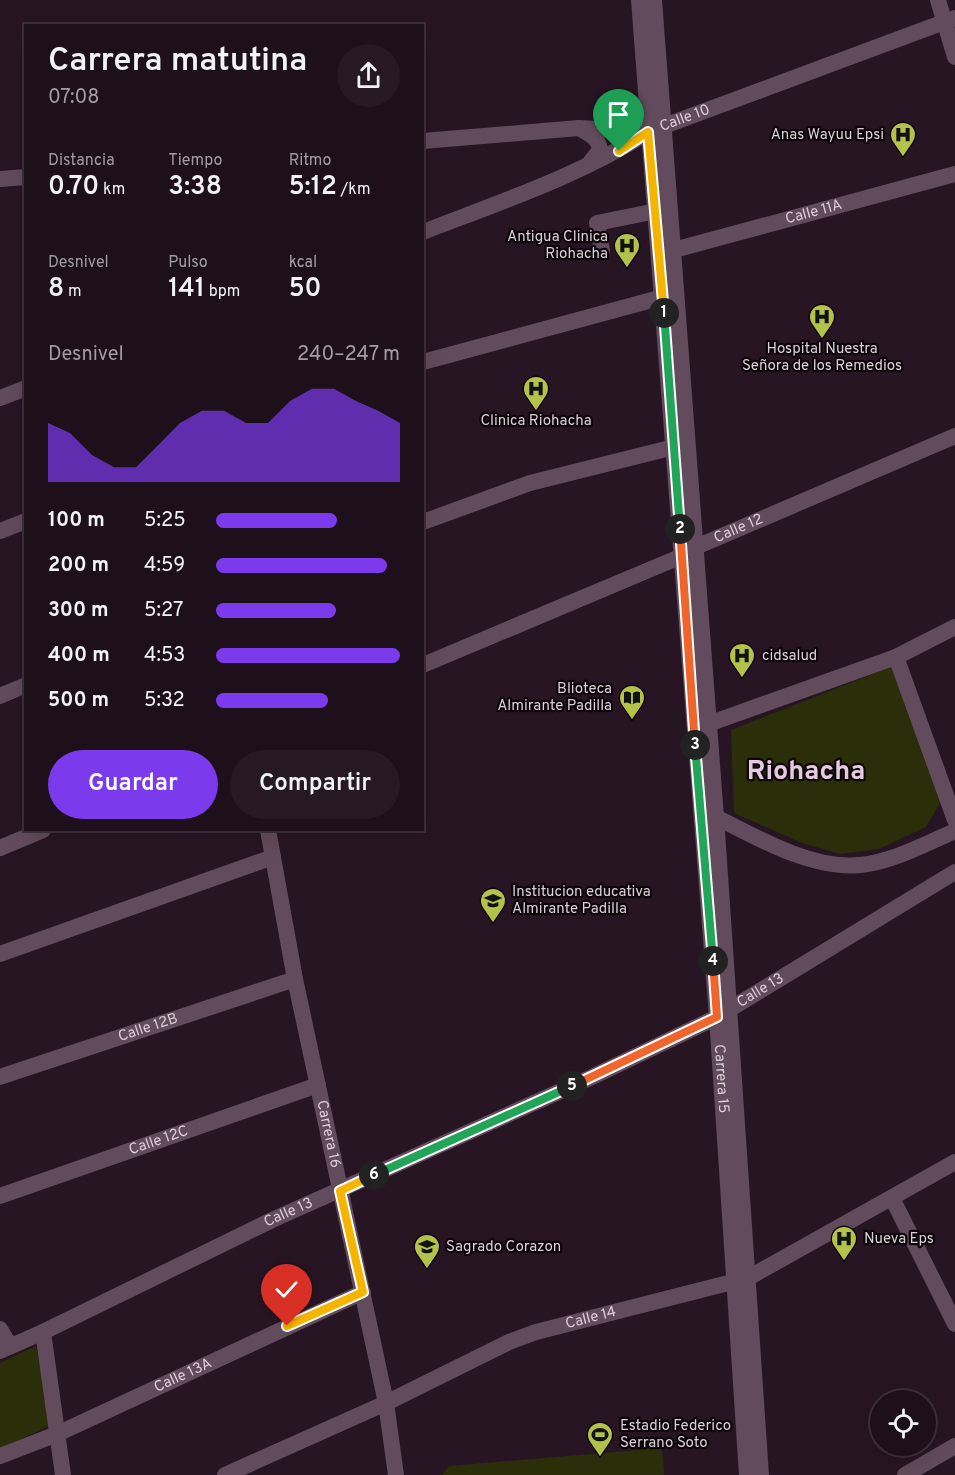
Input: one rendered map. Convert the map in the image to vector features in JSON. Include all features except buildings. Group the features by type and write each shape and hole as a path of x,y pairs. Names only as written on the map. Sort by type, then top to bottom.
{"street":[{"name":"Carrera 15","path":"639,0 656,130 656,211 667,251 696,547 701,726 716,817 723,1013"},
{"path":"654,0 656,130 667,251"},
{"path":"938,0 950,20 955,57"},
{"name":"Calle 10","path":"424,232 586,168 656,130 950,20"},
{"path":"424,141 579,128 656,130"},
{"path":"579,128 592,135 599,143 598,155 586,168"},
{"name":"Calle 11A","path":"667,251 955,174"},
{"path":"0,180 24,177"},
{"path":"602,251 597,223 656,211"},
{"name":"Carrera 15","path":"667,251 663,297 682,556 701,726 741,1280 761,1475"},
{"path":"424,362 663,297"},
{"path":"0,398 24,389"},
{"name":"Calle 12","path":"424,665 682,556 696,547 955,436"},
{"path":"424,522 530,483 674,447"},
{"path":"0,531 24,522"},
{"path":"701,726 896,657 955,627"},
{"path":"896,657 955,820"},
{"path":"0,696 24,686"},
{"path":"716,817 754,837 807,858 832,865 859,866 880,861 955,831"},
{"path":"0,848 41,831"},
{"name":"Carrera 16","path":"268,831 295,979 386,1403 396,1475"},
{"path":"0,954 273,857"},
{"name":"Calle 13","path":"5,1349 272,1220 592,1077 723,1013 955,873"},
{"name":"Calle 12B","path":"0,1077 295,979"},
{"name":"Calle 12C","path":"0,1196 318,1085"},
{"name":"Calle 14","path":"225,1475 386,1403 509,1342 536,1332 741,1280 955,1162"},
{"path":"892,1198 955,1324"},
{"name":"Carrera 15","path":"741,1280 747,1475"},
{"name":"Calle 13A","path":"0,1456 57,1434 363,1292"},
{"path":"0,1329 5,1349"},
{"path":"43,1332 63,1475"},
{"path":"904,1475 955,1446"}],"green space":[{"path":"891,667 941,801 926,827 879,849 840,854 802,843 734,813 731,730"},
{"path":"36,1346 51,1425 0,1449 0,1363"},
{"name":"Estadio Federico Serrano Soto","path":"662,1448 664,1475 442,1475 449,1466"}],"place":[{"name":"Anas Wayuu Epsi","path":"903,158"},
{"name":"Antigua Clinica Riohacha","path":"627,269"},
{"name":"Hospital Nuestra Señora de los Remedios","path":"822,340"},
{"name":"Clinica Riohacha","path":"536,412"},
{"name":"cidsalud","path":"742,679"},
{"name":"Blioteca Almirante Padilla","path":"632,721"},
{"name":"Institucion educativa Almirante Padilla","path":"493,924"},
{"name":"Nueva Eps","path":"844,1262"},
{"name":"Sagrado Corazon","path":"427,1270"},
{"name":"Estadio Federico Serrano Soto","path":"600,1458"}],"district":[{"name":"Riohacha","path":"806,772"}],"route":[{"path":"287,1326 363,1292 340,1191 592,1077 717,1017 663,297 648,132 619,151"}]}
